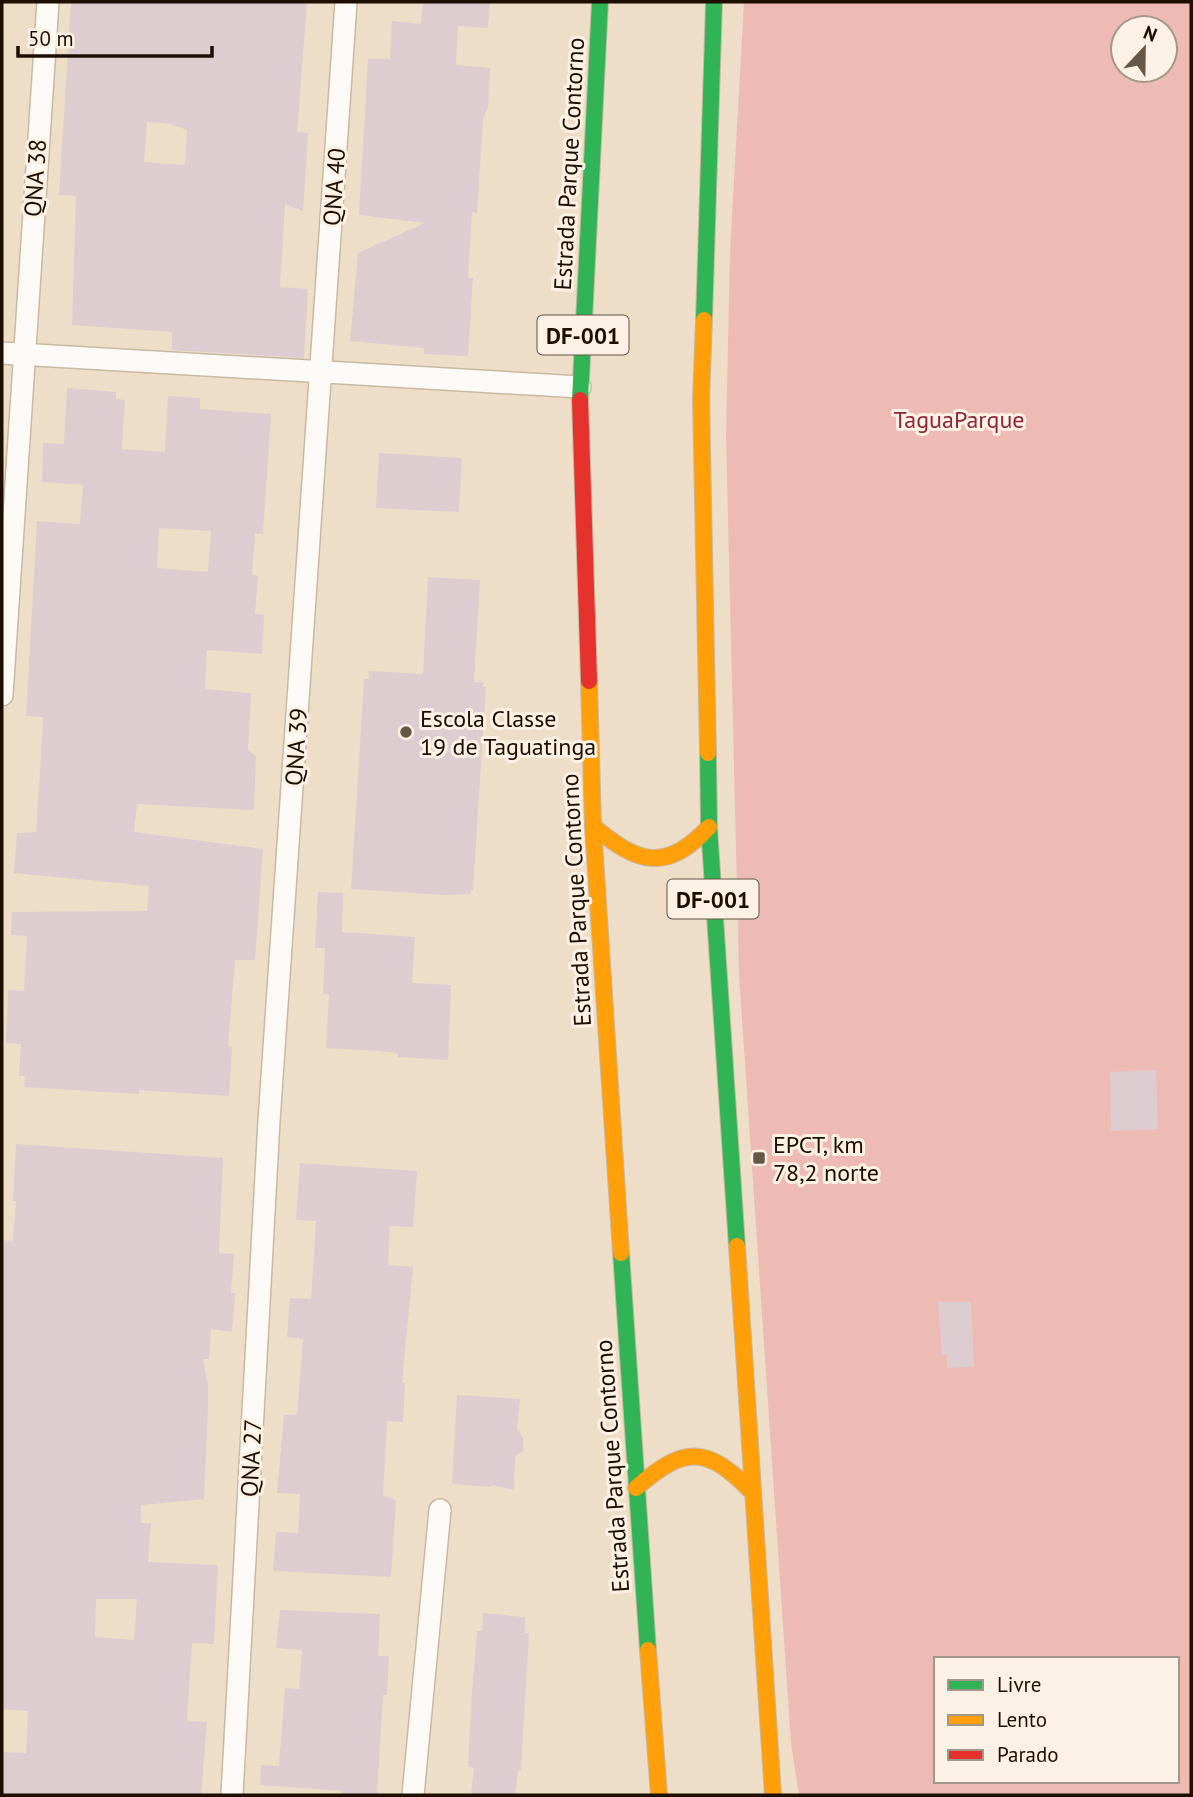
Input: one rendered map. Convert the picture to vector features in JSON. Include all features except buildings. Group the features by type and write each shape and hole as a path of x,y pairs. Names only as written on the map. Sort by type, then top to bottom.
{"highway":[{"name":"Estrada Parque Contorno","path":"600,2 580,387 593,826 659,1795"},
{"name":"DF-001","path":"714,2 701,398 709,827 773,1795"},
{"path":"593,826 618,847 638,856 663,859 687,849 709,827"},
{"path":"636,1488 654,1470 673,1458 693,1455 715,1460 734,1472 751,1491"}],"street":[{"name":"QNA 38","path":"2,695 12,354 48,2"},
{"name":"QNA 40","path":"322,373 346,2"},
{"path":"12,354 580,387"},
{"name":"QNA 39","path":"269,1121 322,373"},
{"name":"QNA 27","path":"232,1795 269,1121"},
{"path":"413,1795 440,1510"}],"green space":[{"name":"TaguaParque","path":"744,2 1191,2 1191,1795 799,1795 791,1743 739,975 726,436 730,251"}],"traffic: fast":[{"path":"580,400 600,2"},
{"path":"704,320 714,2"},
{"path":"708,753 709,827 737,1246"},
{"path":"621,1253 648,1650"}],"traffic: slow":[{"path":"704,320 701,399 708,753"},
{"path":"589,681 593,826 621,1253"},
{"path":"593,826 624,849 652,858 679,852 709,827"},
{"path":"737,1246 773,1795"},
{"path":"636,1488 668,1464 695,1456 721,1465 751,1491"},
{"path":"648,1650 659,1795"}],"traffic: jam":[{"path":"580,400 589,681"}],"place":[{"name":"Escola Classe 19 de Taguatinga","path":"406,732"},
{"name":"EPCT, km 78,2 norte","path":"759,1158"}]}
